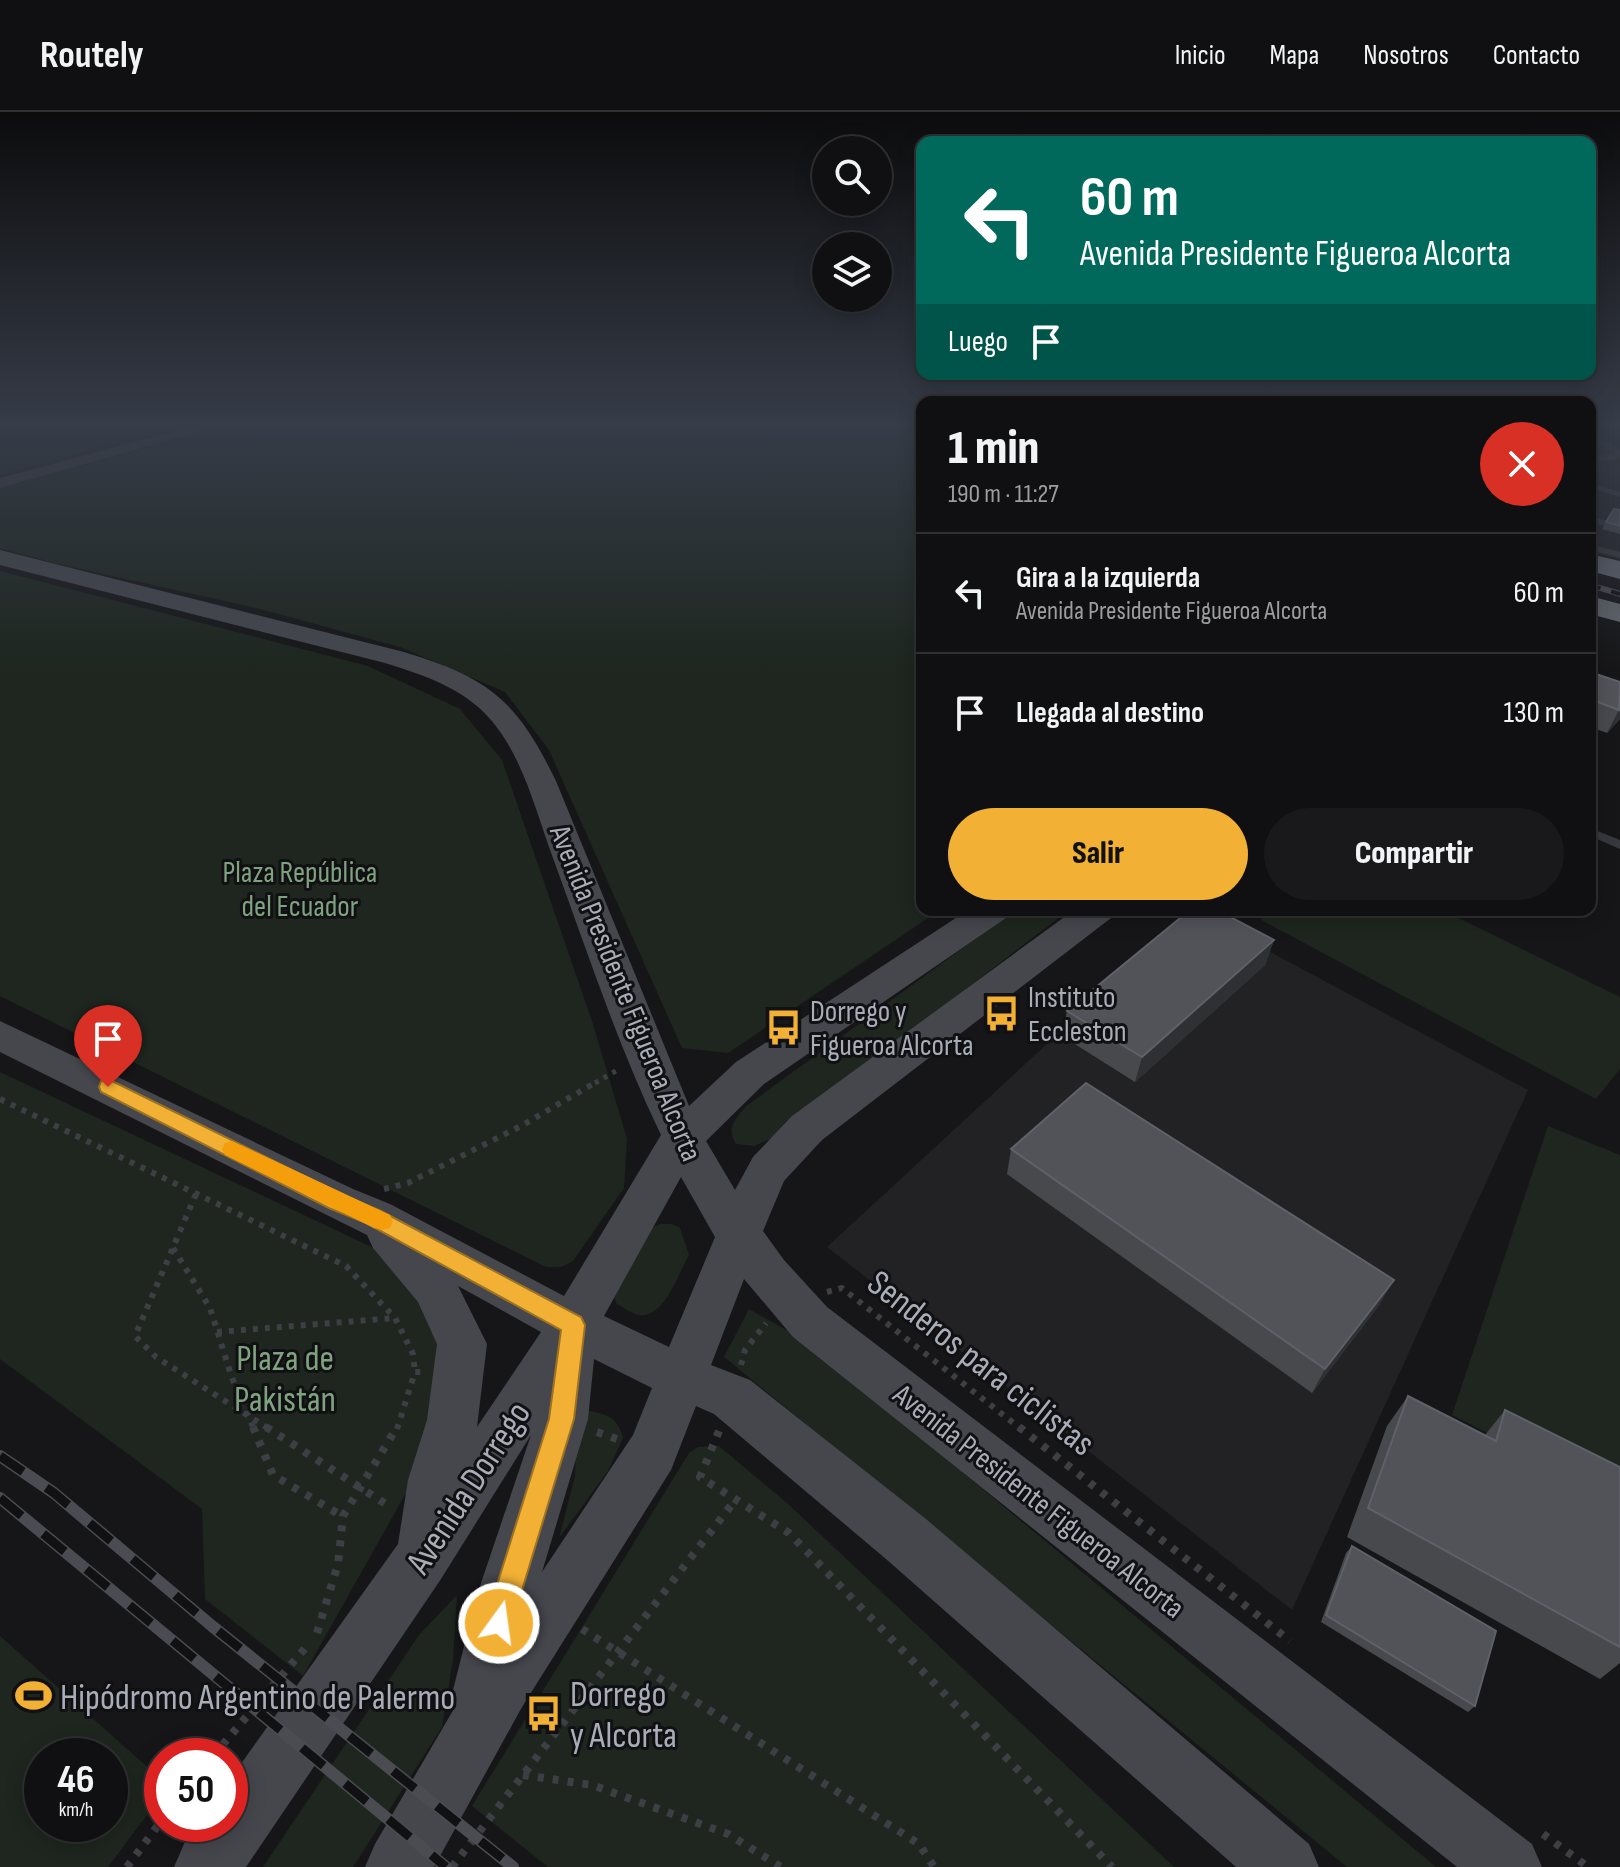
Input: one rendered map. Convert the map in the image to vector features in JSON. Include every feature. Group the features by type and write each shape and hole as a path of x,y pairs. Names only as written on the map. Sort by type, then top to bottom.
{"highway":[{"path":"1596,564 1620,570"},
{"path":"1596,607 1620,613"},
{"path":"1596,623 1620,629"}],"main road":[{"name":"Avenida Presidente Figueroa Alcorta","path":"6,561 244,616 388,656 440,673 486,699 528,754 681,1139 738,1237 792,1304 821,1331 1519,1846"},
{"name":"Avenida Dorrego","path":"207,1867 421,1559 573,1325 681,1139 750,1073 984,916"},
{"path":"398,1867 473,1736 652,1452 708,1388 738,1237 768,1169 807,1128 1090,916"},
{"path":"0,1035 355,1209 573,1325 708,1388 906,1539 1286,1867"},
{"path":"355,1209 435,1288 462,1344 453,1420 435,1480 421,1559"},
{"path":"473,1736 506,1595 562,1419 573,1325"}],"lane":[{"path":"1596,521 1607,523"},
{"path":"1596,549 1620,555"},
{"path":"1596,835 1620,845"}],"path":[{"path":"355,1209 521,1126 647,1053"},
{"path":"0,1099 346,1266 395,1318 413,1354 415,1372"},
{"path":"156,1357 135,1336 196,1194"},
{"path":"172,1248 210,1308 232,1378 273,1475 343,1516"},
{"name":"Senderos para ciclistas","path":"1112,1867 789,1533 700,1477 708,1388 745,1350 772,1315 792,1304 842,1288 1293,1642"},
{"path":"217,1332 395,1318"},
{"path":"452,1867 736,1499"},
{"path":"522,1774 592,1785 728,1834 781,1867"},
{"path":"127,1867 146,1842"},
{"path":"919,1844 934,1867"},
{"path":"1519,1846 1588,1867"}],"shaded area":[{"path":"1596,506 1620,506 1620,560 1596,554"},
{"path":"1186,916 1203,916 1528,1090 1292,1610 827,1247"}],"green space":[{"path":"0,506 916,506 916,916 931,916 728,1053 682,1048 549,750 505,692 400,647 256,608 0,548"},
{"name":"Plaza República del Ecuador","path":"0,571 368,666 460,709 502,760 593,1024 627,1139 624,1188 573,1261 561,1267 546,1267 0,996"},
{"path":"1007,916 1061,916 770,1139 754,1146 736,1144 732,1129 745,1107"},
{"path":"1265,916 1454,916 1620,997 1620,1069 1596,1099 1261,920"},
{"name":"Plaza de Pakistán","path":"0,1072 395,1258 443,1336 444,1385 415,1477 303,1676 205,1599 202,1509 0,1359"},
{"path":"1548,1126 1620,1155 1620,1500 1452,1415"},
{"path":"661,1224 680,1228 689,1255 672,1290 660,1306 653,1312 637,1315 616,1303 613,1291 653,1227"},
{"path":"749,1309 804,1340 1436,1867 1347,1867 724,1357"},
{"path":"590,1411 612,1419 619,1426 623,1438 608,1471 559,1538 575,1476 577,1419"},
{"path":"719,1446 787,1503 1174,1867 548,1867 472,1806 689,1453 698,1447"},
{"path":"457,1595 453,1660 442,1727 353,1867 263,1867 419,1635"},
{"name":"Hipódromo Argentino de Palermo","path":"0,1636 115,1738 24,1738 24,1842 127,1842 108,1867 0,1867"},
{"name":"Hipódromo Argentino de Palermo","path":"128,1750 144,1764 144,1819 128,1840"}],"building":[{"path":"1614,509 1620,510 1620,526 1606,522"},
{"path":"1596,674 1620,682 1619,710 1596,701"},
{"path":"1183,916 1228,916 1274,940 1142,1057 1067,1011"},
{"path":"1086,1083 1394,1280 1325,1369 1011,1149"},
{"path":"1408,1396 1496,1441 1505,1410 1620,1467 1620,1647 1368,1508"},
{"path":"1352,1546 1496,1631 1475,1706 1326,1615"}],"railway":[{"path":"1596,587 1620,594"},
{"path":"0,1456 54,1493 212,1626 513,1867"},
{"path":"0,1498 446,1867"}],"slow traffic":[{"path":"232,1149 382,1221"}],"place":[{"name":"Instituto Eccleston","path":"1002,1014"},
{"name":"Dorrego y Figueroa Alcorta","path":"784,1028"},
{"name":"Hipódromo Argentino de Palermo","path":"34,1696"},
{"name":"Dorrego y Alcorta","path":"544,1714"}],"route":[{"path":"108,1087 337,1202 374,1217 573,1325 562,1419 499,1623"}]}
